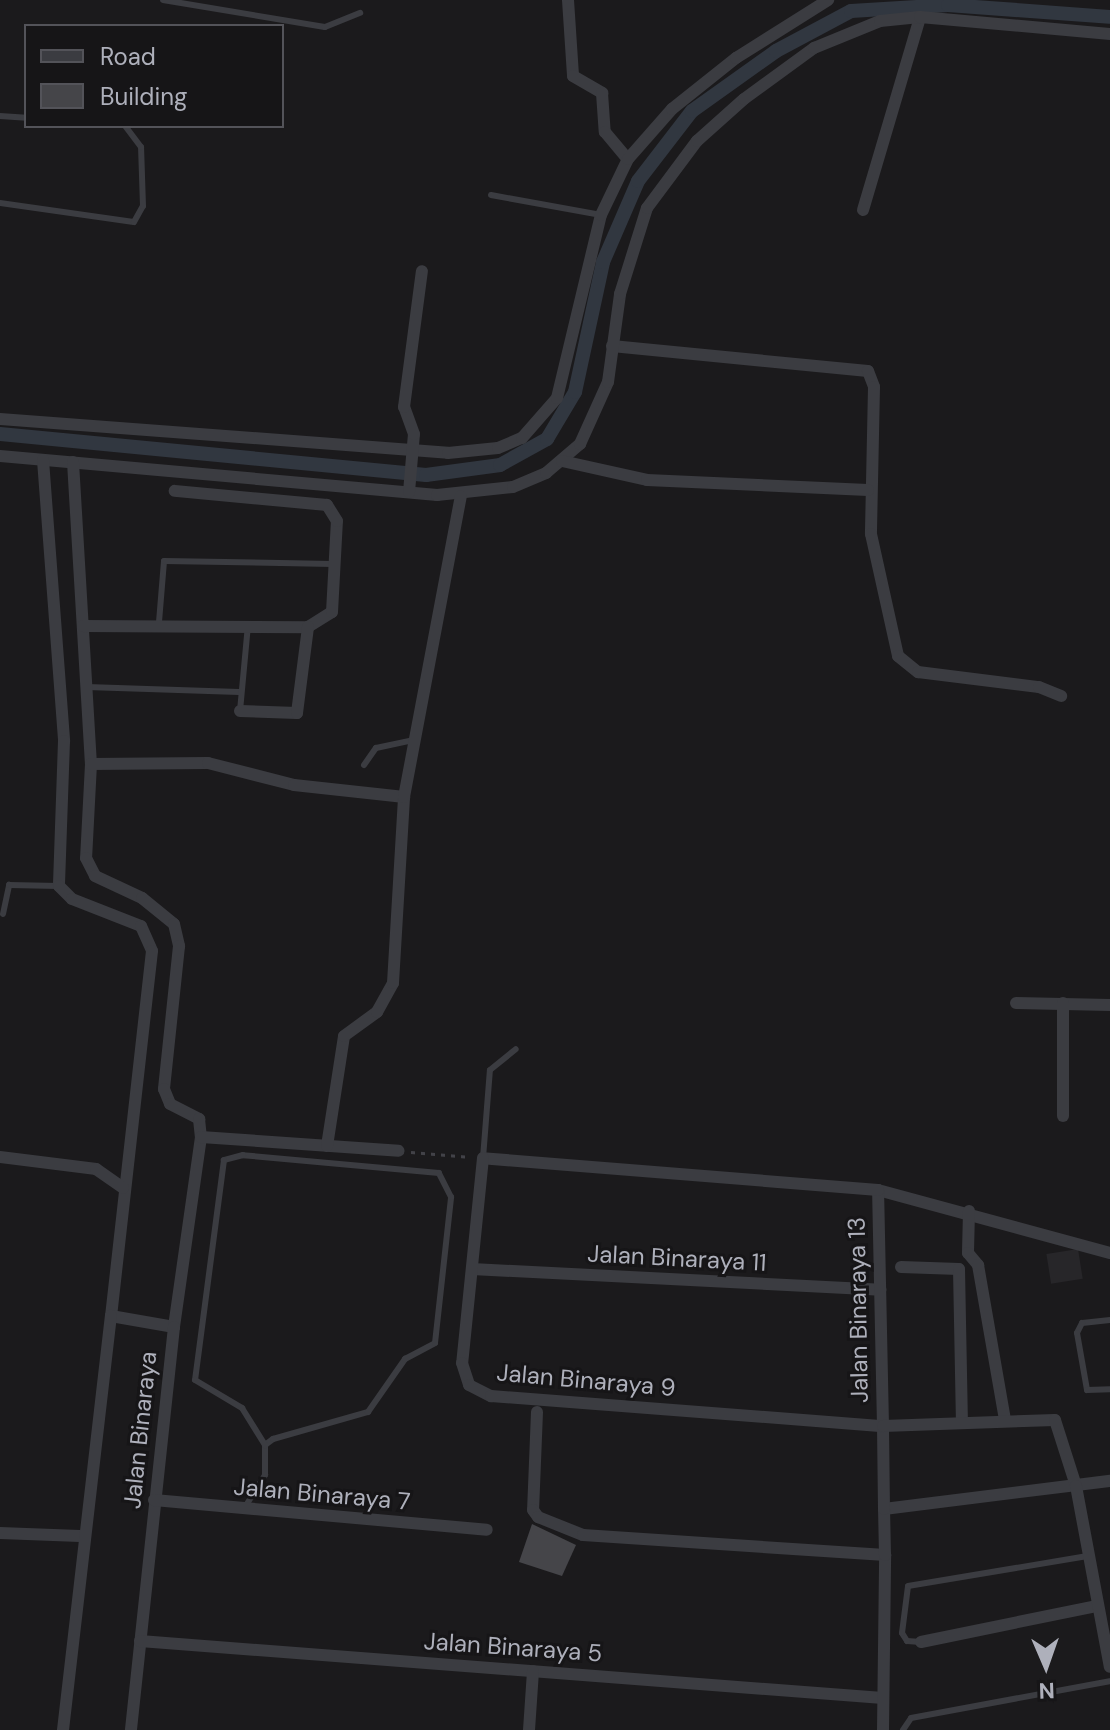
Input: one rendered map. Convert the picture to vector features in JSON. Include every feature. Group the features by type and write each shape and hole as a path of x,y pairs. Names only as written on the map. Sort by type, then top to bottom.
{"street":[{"path":"568,0 573,76 602,93 605,132 628,159"},
{"path":"810,0 826,0"},
{"path":"0,419 413,453 498,448 542,422 566,370 601,215 628,159 693,92 826,0"},
{"path":"863,210 920,17"},
{"path":"0,456 409,489 461,496 513,487 562,461 598,413 620,294 647,208 697,141 814,48 880,21 920,17 1110,34"},
{"path":"409,489 413,453 404,407 422,271"},
{"path":"612,346 868,371 874,387 868,490 871,534 906,667 1061,696"},
{"path":"43,460 64,741 59,886 72,899 141,926 151,942 111,1316 80,1536 63,1730"},
{"path":"562,461 647,480 868,490"},
{"path":"73,462 91,764 89,868 167,915 178,935 164,1089 170,1104 199,1119 201,1137 399,1151"},
{"path":"83,626 159,622 308,627 337,603 337,521 322,502 175,491"},
{"path":"327,1146 344,1036 377,1012 393,983 404,797 461,496"},
{"path":"240,711 297,713 308,627"},
{"path":"91,764 208,763 294,785 404,797"},
{"path":"1016,1003 1110,1005"},
{"path":"1063,1003 1063,1116"},
{"name":"Jalan Binaraya","path":"131,1730 174,1327 201,1137"},
{"path":"0,1157 96,1169 123,1188"},
{"name":"Jalan Binaraya 13","path":"483,1158 878,1190 885,1555 883,1730"},
{"name":"Jalan Binaraya 9","path":"483,1158 462,1363 469,1385 479,1392 883,1426"},
{"path":"878,1190 969,1211 1110,1253"},
{"path":"962,1422 959,1269 968,1253 969,1211"},
{"path":"968,1253 978,1265 1005,1420"},
{"path":"901,1267 959,1269"},
{"name":"Jalan Binaraya 11","path":"472,1269 880,1290"},
{"path":"111,1316 174,1327"},
{"path":"537,1412 534,1514 583,1535 885,1555"},
{"path":"883,1426 1055,1420 1076,1486 1110,1666"},
{"path":"884,1509 1110,1481"},
{"name":"Jalan Binaraya 7","path":"154,1500 487,1530"},
{"path":"0,1533 80,1536"},
{"path":"921,1642 1097,1606"},
{"name":"Jalan Binaraya 5","path":"140,1641 883,1698"},
{"path":"529,1730 533,1671"}],"lane":[{"path":"163,0 325,27 360,13"},
{"path":"0,116 24,118"},
{"path":"0,203 134,222 143,206 141,147 127,128"},
{"path":"491,195 601,215"},
{"path":"159,622 164,561 337,564"},
{"path":"240,711 239,692 248,625"},
{"path":"86,687 239,692"},
{"path":"364,765 376,748 414,740"},
{"path":"3,914 9,885 59,886"},
{"path":"483,1158 490,1070 516,1049"},
{"path":"244,1508 265,1475 265,1445 242,1408 195,1380 224,1160 243,1155 439,1173 451,1197 435,1343 405,1359 368,1412 283,1434 265,1445"},
{"path":"1110,1320 1082,1323 1077,1333 1087,1390 1110,1389"},
{"path":"921,1642 903,1637 908,1586 1088,1556"},
{"path":"903,1730 911,1718 1110,1681"}],"path":[{"path":"399,1151 483,1158"}],"shaded area":[{"path":"1078,1249 1083,1279 1051,1284 1046,1254"}],"building":[{"path":"532,1524 576,1545 562,1576 519,1562"}],"waterway":[{"path":"0,434 426,475 500,465 547,439 575,392 603,262 638,181 692,111 776,51 851,11 948,5 1110,17"}]}
